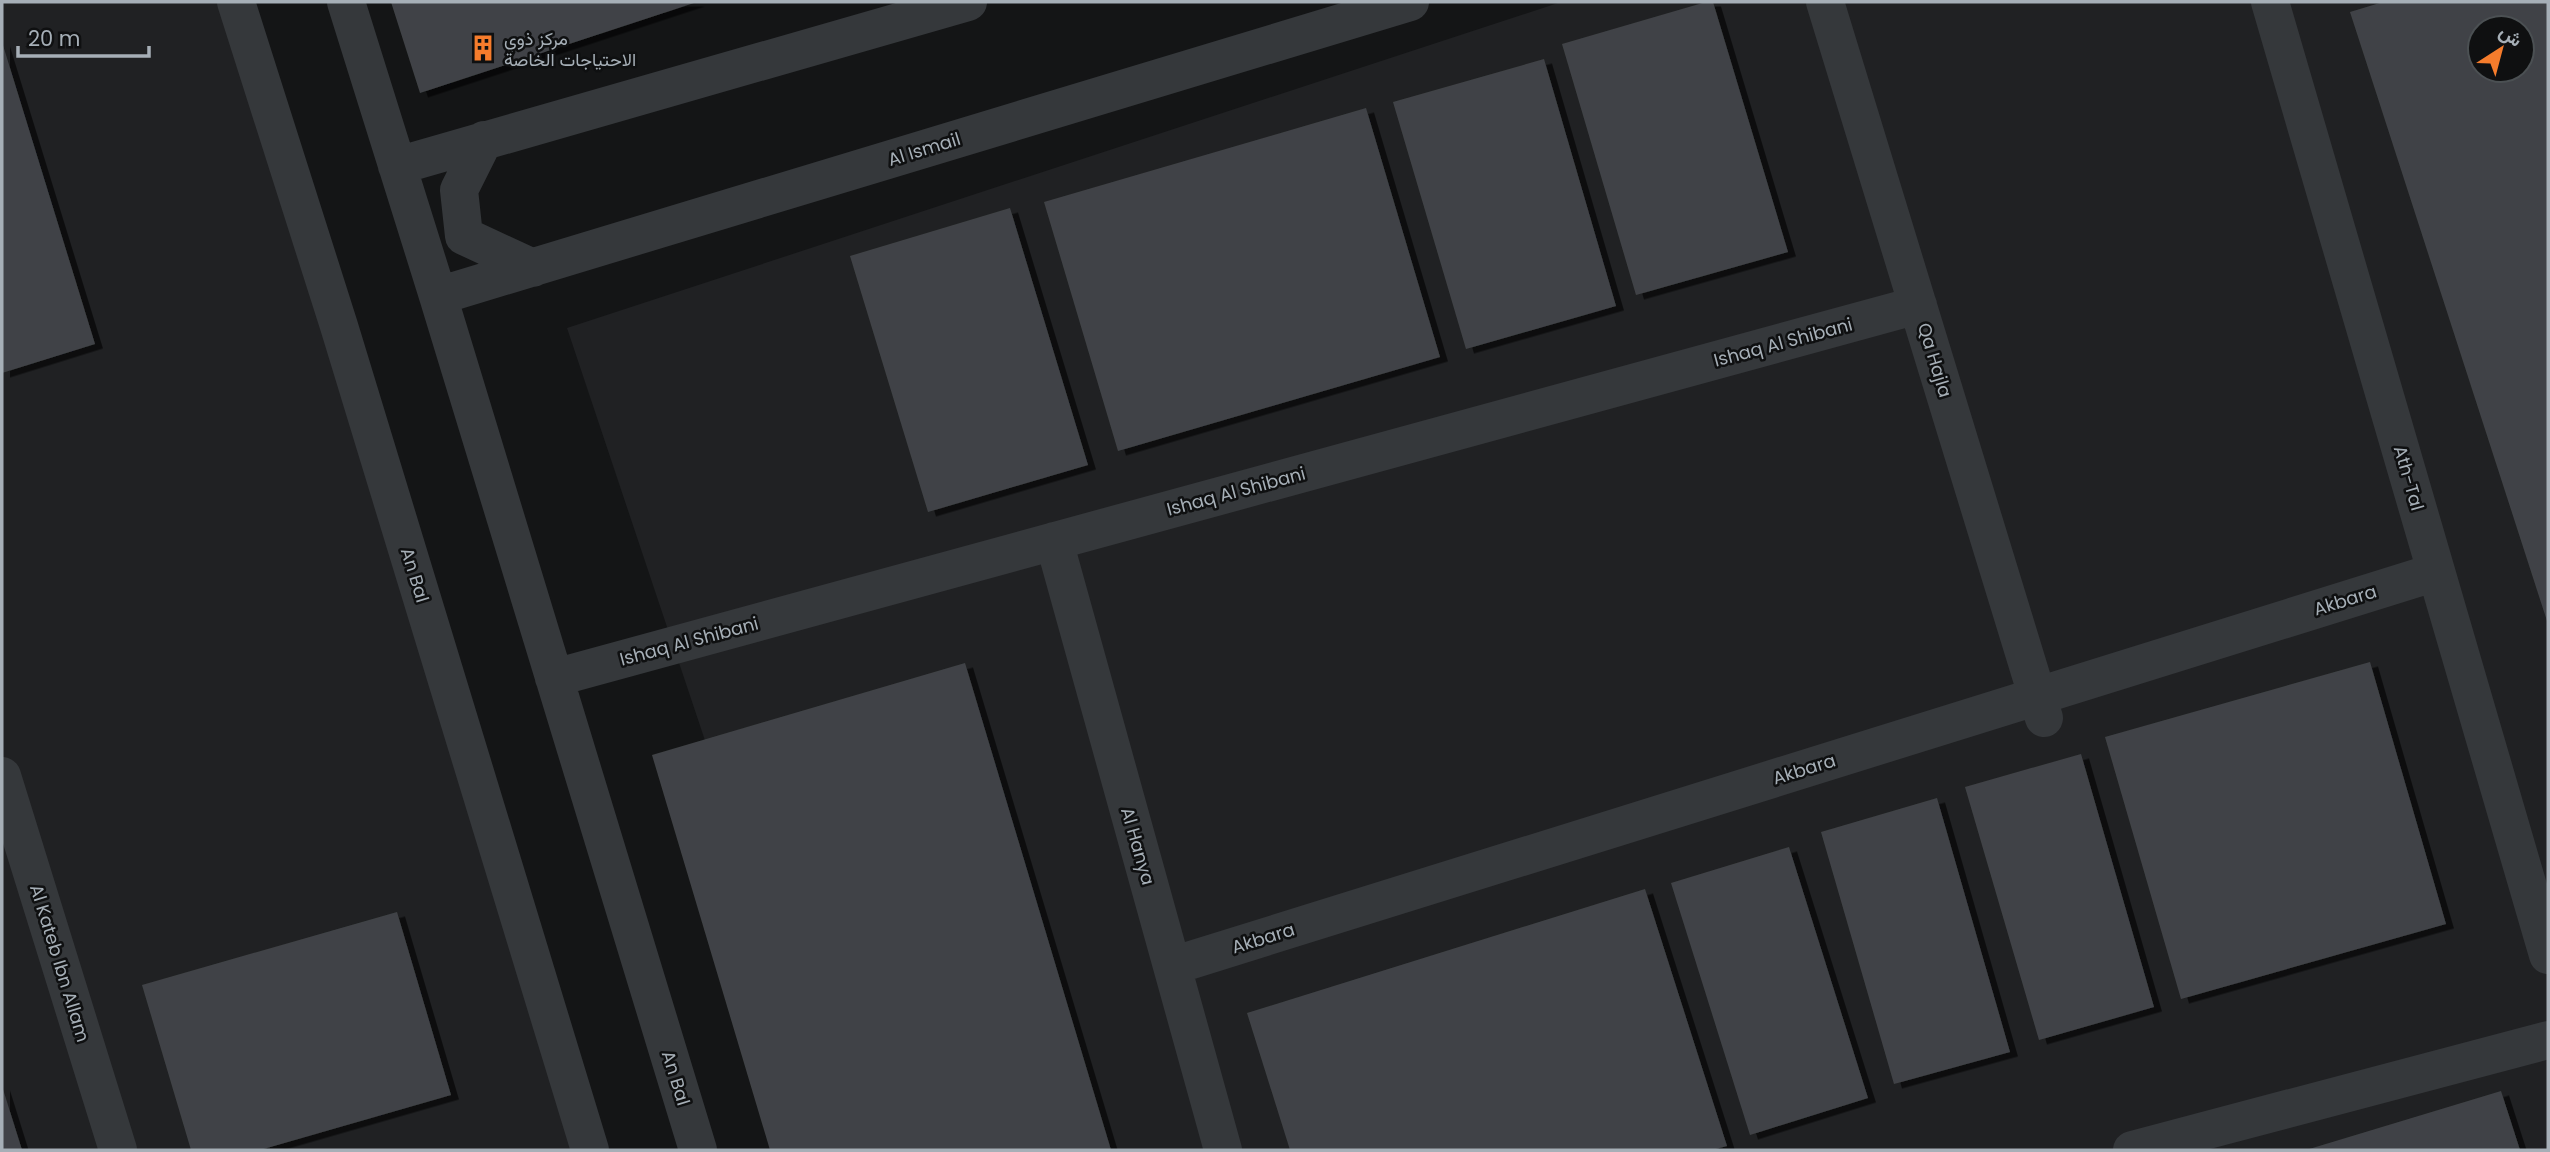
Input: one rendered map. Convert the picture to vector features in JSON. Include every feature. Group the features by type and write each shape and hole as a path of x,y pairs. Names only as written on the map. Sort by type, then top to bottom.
{"street":[{"name":"An Bal","path":"236,2 340,327 590,1150"},
{"name":"An Bal","path":"346,2 698,1150"},
{"path":"397,166 968,2"},
{"name":"Al Ismail","path":"438,296 1410,2"},
{"name":"Qa Hajla","path":"1825,2 2041,707"},
{"name":"Ath-Tal","path":"2270,2 2548,955"},
{"path":"484,140 459,190 464,236 533,268"},
{"name":"Ishaq Al Shibani","path":"554,678 1918,305"},
{"name":"Al Hanya","path":"1054,541 1223,1150"},
{"name":"Akbara","path":"1172,966 2041,707 2436,572"},
{"name":"Al Kateb Ibn Allam","path":"2,776 118,1150"},
{"path":"2156,1147 2548,1040"}],"shaded area":[{"path":"2,2 235,2 598,1150 2,1150"},
{"path":"1561,2 2548,2 2548,1150 842,1150 567,328"}],"building":[{"name":"مركز ذوي الاحتياجات الخاصة","path":"391,2 697,2 420,93"},
{"path":"1713,2 1788,252 1636,295 1562,44"},
{"path":"2383,2 2548,2 2548,624 2350,12"},
{"path":"2,42 95,344 2,373"},
{"path":"1544,59 1616,306 1466,349 1393,102"},
{"path":"1366,108 1440,357 1118,451 1044,202"},
{"path":"1010,208 1088,465 928,512 850,256"},
{"path":"2370,662 2446,924 2181,999 2105,737"},
{"path":"965,663 1111,1150 770,1150 652,755"},
{"path":"2081,754 2154,1007 2039,1040 1965,787"},
{"path":"1937,798 2010,1052 1894,1084 1821,832"},
{"path":"1789,847 1868,1098 1750,1135 1671,883"},
{"path":"1645,889 1727,1146 1712,1150 1290,1150 1247,1013"},
{"path":"397,912 451,1095 260,1150 191,1150 142,985"},
{"path":"2,1086 22,1150 2,1150"},
{"path":"2501,1091 2520,1150 2306,1150"}],"place":[{"name":"مركز ذوي الاحتياجات الخاصة","path":"483,48"}]}
